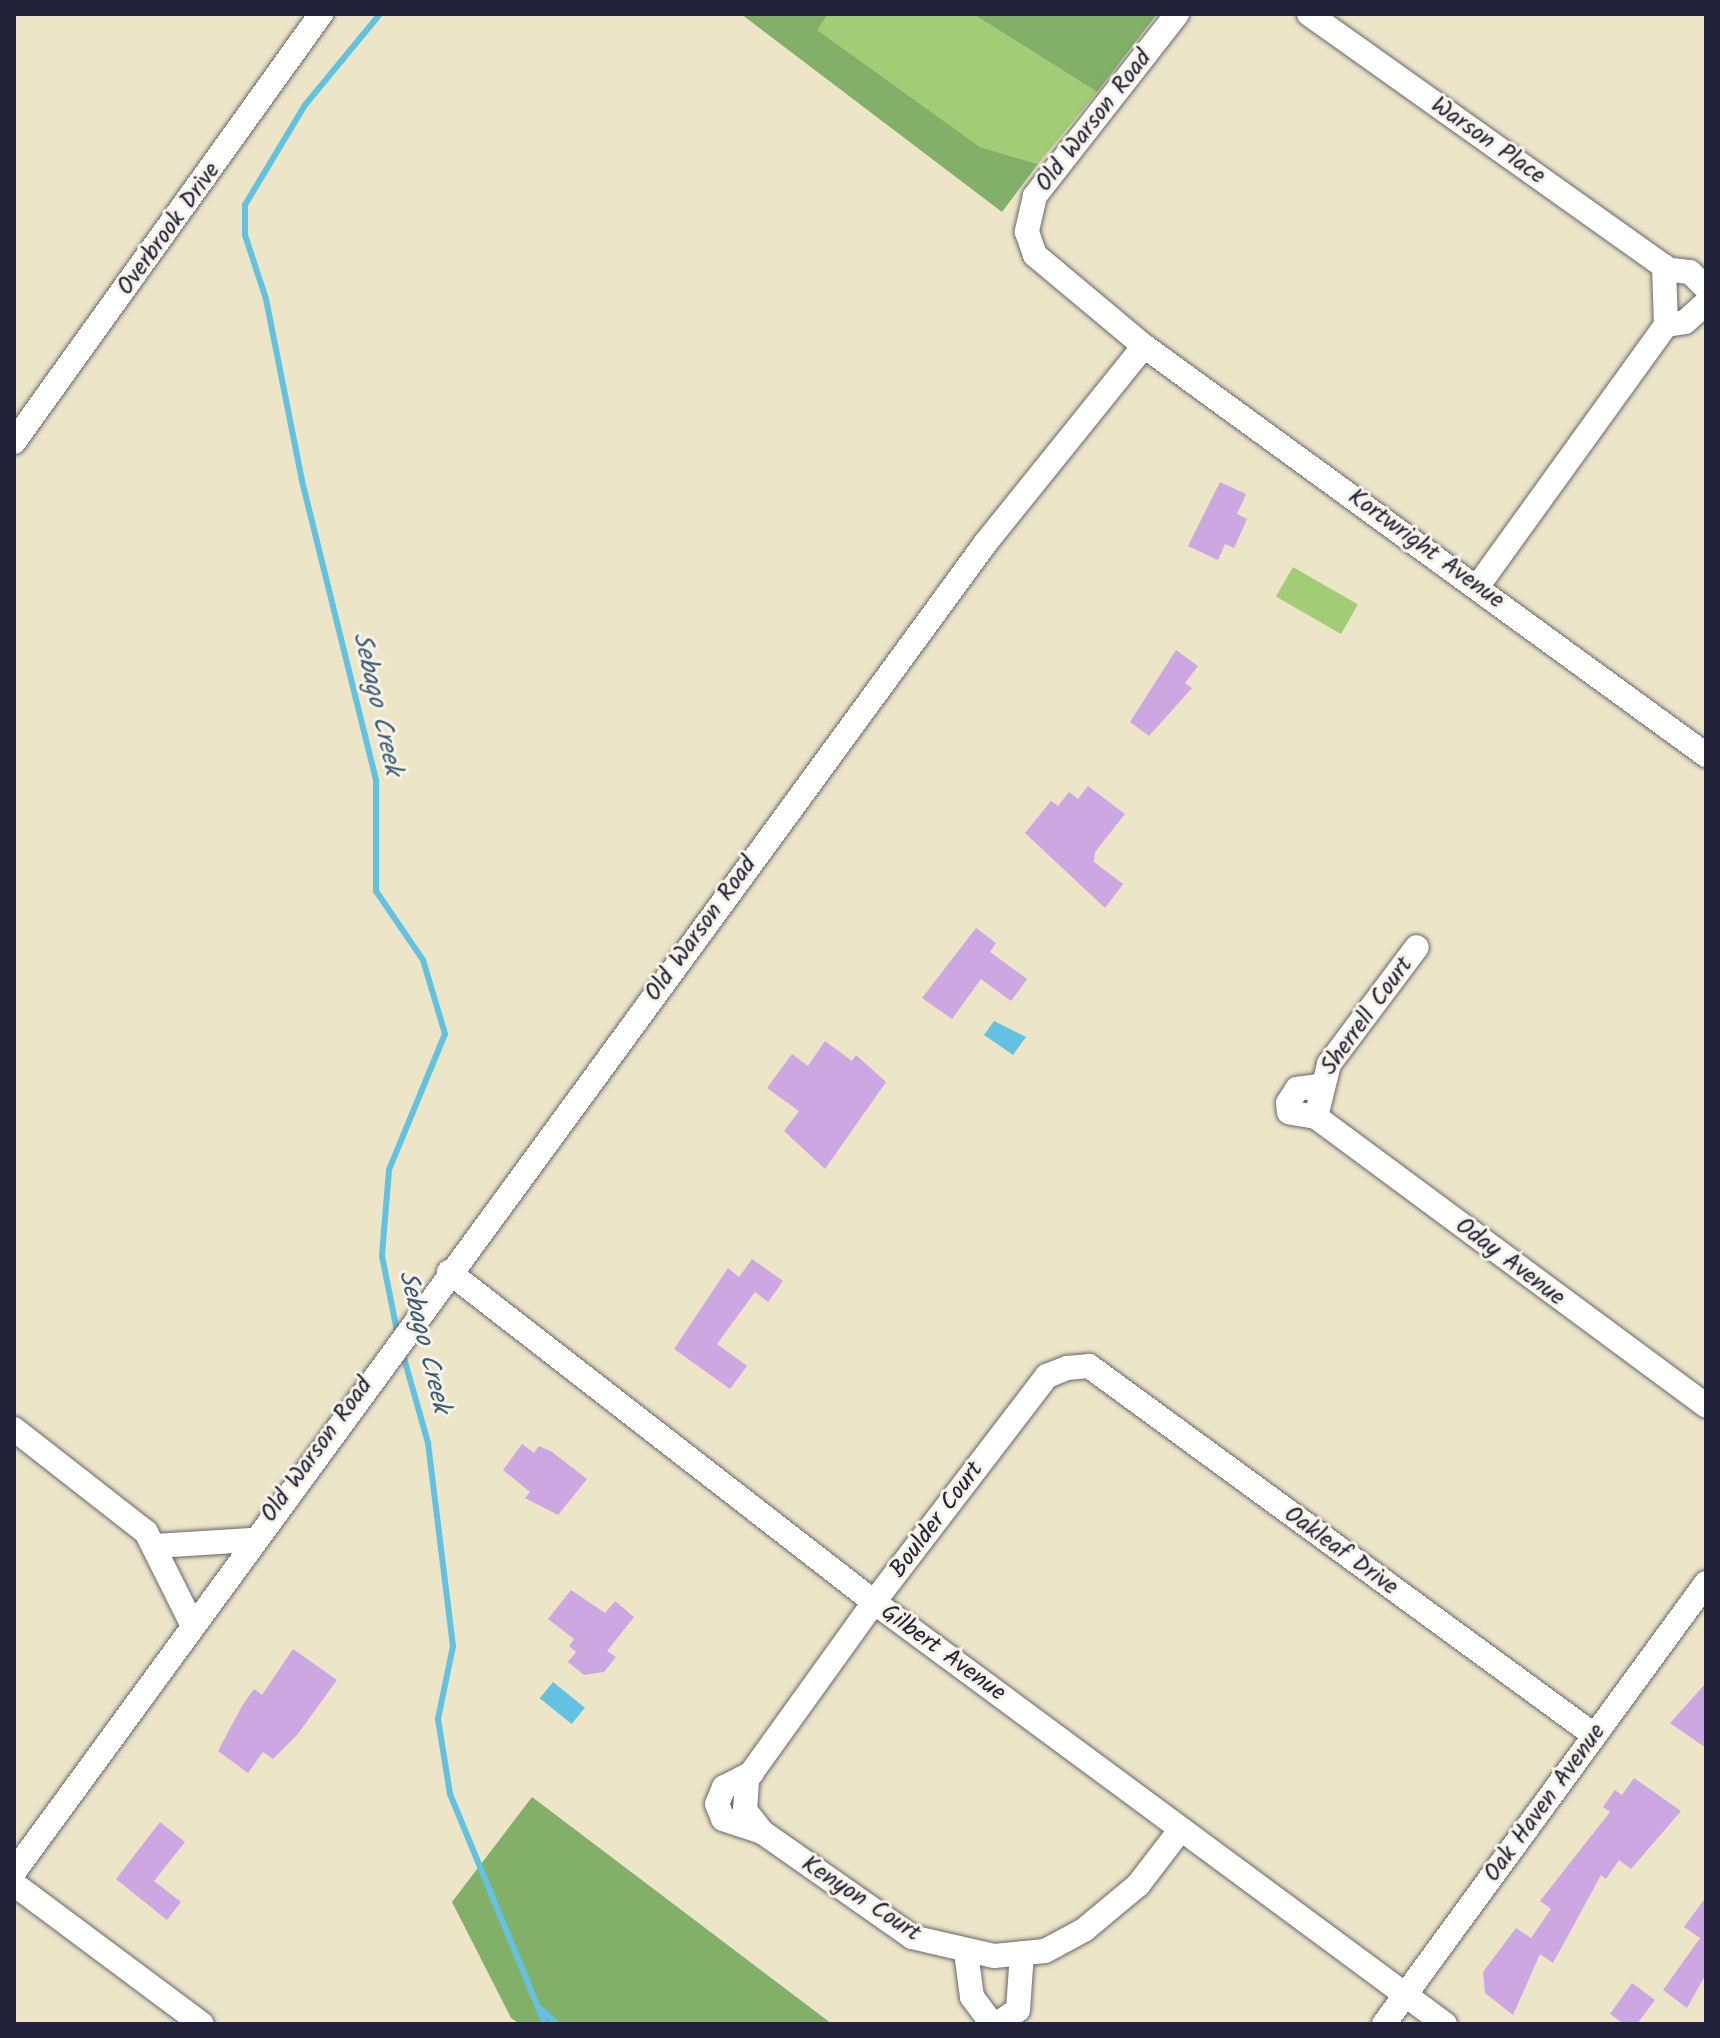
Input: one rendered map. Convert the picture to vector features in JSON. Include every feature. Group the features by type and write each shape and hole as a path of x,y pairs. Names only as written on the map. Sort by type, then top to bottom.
{"street":[{"name":"Overbrook Drive","path":"14,442 321,14"},
{"name":"Old Warson Road","path":"14,1872 191,1622 984,545 1144,346 1035,255 1028,213 1177,14"},
{"name":"Warson Place","path":"1309,14 1664,269 1690,272 1706,288"},
{"path":"1478,586 1666,325 1664,269"},
{"path":"1666,325 1685,322 1706,303"},
{"name":"Kortwright Avenue","path":"1144,346 1478,586 1706,755"},
{"name":"Sherrell Court","path":"1316,1117 1319,1086 1417,947"},
{"name":"Oday Avenue","path":"1316,1117 1706,1406"},
{"name":"Gilbert Avenue","path":"449,1272 874,1602 1445,2024"},
{"name":"Boulder Court","path":"750,1776 874,1602 1047,1376 1089,1366"},
{"name":"Oakleaf Drive","path":"1089,1366 1594,1735"},
{"path":"14,1429 155,1546 191,1622"},
{"path":"155,1546 251,1540"},
{"name":"Oak Haven Avenue","path":"1384,2024 1706,1583"},
{"name":"Kenyon Court","path":"750,1776 724,1787 717,1804 723,1819 762,1832 912,1937 966,1952 1045,1951 1112,1910 1181,1829"},
{"path":"14,1884 202,2024"},
{"path":"966,1952 972,1997 995,2024 1021,2000 1022,1953"}],"green space":[{"path":"741,14 828,14 817,30 980,147 1038,164 1002,212"},
{"path":"828,14 973,14 1097,92 1038,164 980,147 816,30"},
{"path":"973,14 1157,14 1097,92"},
{"path":"1293,567 1358,604 1341,634 1276,596"},
{"path":"532,1797 832,2024 520,2024 511,2018 452,1902"}],"water":[{"path":"994,1021 1026,1037 1013,1055 984,1035"},
{"path":"553,1682 585,1708 572,1724 540,1698"}],"building":[{"path":"1220,482 1246,494 1237,514 1247,519 1234,548 1225,544 1218,560 1188,546"},
{"path":"1176,650 1198,666 1185,683 1192,688 1149,736 1130,722"},
{"path":"1088,786 1125,814 1095,852 1094,862 1123,884 1105,908 1025,833 1051,801 1058,806 1069,792 1078,799"},
{"path":"976,928 996,943 990,952 1027,979 1011,1001 981,979 952,1019 922,998"},
{"path":"825,1041 852,1061 856,1055 886,1082 825,1169 784,1131 799,1111 767,1088 792,1054 808,1066"},
{"path":"752,1259 783,1281 768,1302 755,1292 717,1344 747,1366 730,1389 674,1349 728,1268 739,1277"},
{"path":"522,1444 534,1453 539,1446 552,1452 587,1479 558,1515 525,1498 530,1492 503,1470"},
{"path":"571,1590 605,1613 615,1601 634,1617 607,1651 616,1657 604,1672 584,1675 568,1662 576,1652 569,1646 574,1639 548,1619"},
{"path":"293,1649 337,1680 297,1735 273,1759 263,1752 248,1773 218,1751 254,1689 262,1695"},
{"path":"1706,1683 1706,1748 1670,1723"},
{"path":"1634,1778 1681,1811 1631,1869 1619,1860 1606,1879 1601,1875 1553,1963 1540,1954 1513,2015 1485,1993 1483,1972 1516,1928 1531,1938 1551,1909 1540,1901 1610,1812 1603,1807 1615,1790 1622,1795"},
{"path":"160,1822 185,1842 154,1881 181,1902 167,1920 116,1879"},
{"path":"1706,1897 1706,1974 1687,2008 1663,1990 1700,1938 1684,1927"},
{"path":"1632,1983 1655,2000 1637,2024 1624,2024 1610,2014"}],"waterway":[{"name":"Sebago Creek","path":"380,14 305,105 245,205 245,235 266,299 302,481 376,781 376,891 423,960 445,1034 389,1170 382,1256 398,1336"},
{"name":"Sebago Creek","path":"402,1351 428,1443 453,1646 438,1719 450,1794 545,2024"},
{"path":"542,2010 557,2024"}]}
